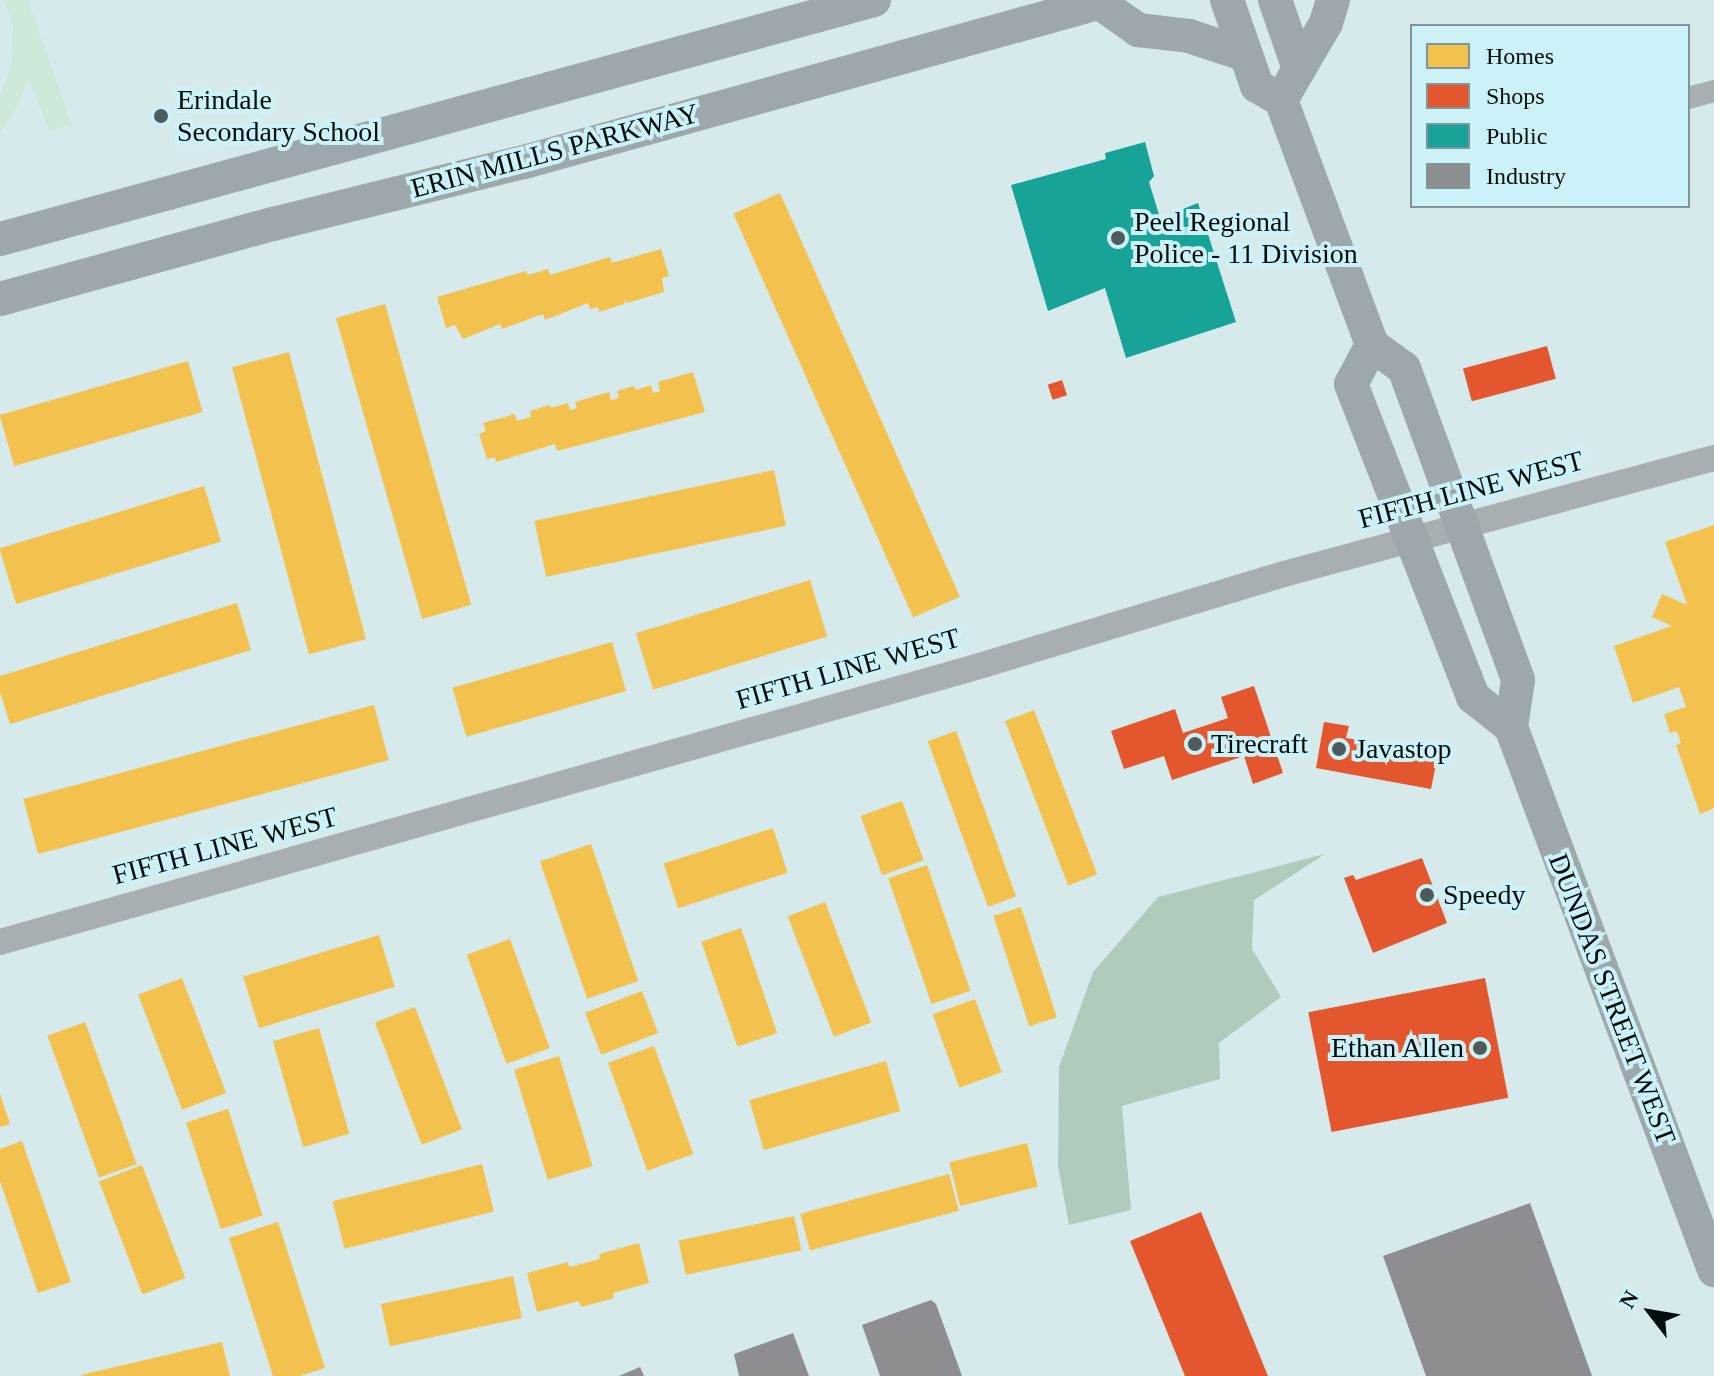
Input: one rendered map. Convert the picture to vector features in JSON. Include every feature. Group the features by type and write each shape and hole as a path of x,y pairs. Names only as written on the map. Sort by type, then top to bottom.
{"main road":[{"path":"0,239 874,0"},
{"path":"1227,0 1257,86 1281,100 1372,345 1351,384 1410,539 1473,697 1511,727"},
{"path":"1275,0 1299,69"},
{"path":"1281,100 1326,23 1333,0"},
{"path":"1105,1 1138,30 1189,36 1246,55"},
{"name":"ERIN MILLS PARKWAY","path":"0,299 273,224 524,162 1105,1"},
{"name":"DUNDAS STREET WEST","path":"1372,345 1404,368 1518,680 1511,727 1714,1270"}],"street":[{"path":"1690,97 1714,91"},
{"name":"FIFTH LINE WEST","path":"0,942 966,670 1410,539 1714,458"}],"green space":[{"path":"4,0 28,0 72,126 49,130 29,79 12,116 0,132 0,96 12,63 13,25"},
{"path":"1325,854 1254,900 1252,949 1281,997 1219,1043 1220,1079 1122,1106 1131,1210 1069,1225 1058,1166 1059,1067 1093,972 1158,897"}],"building: Homes":[{"path":"780,193 960,597 913,618 733,214"},
{"path":"661,249 669,276 662,278 664,292 627,303 626,299 624,304 599,312 598,307 590,309 588,303 545,320 543,314 502,329 500,324 463,339 455,325 446,328 437,297 526,271 528,275 548,269 550,275 610,257 612,263"},
{"path":"385,304 471,605 422,619 336,318"},
{"path":"289,352 366,639 309,654 232,367"},
{"path":"188,361 203,412 14,466 0,415"},
{"path":"693,372 705,412 557,451 555,444 496,462 495,457 487,459 479,434 486,431 483,423 515,414 517,421 531,417 530,411 550,405 551,408 568,403 570,410 577,408 575,402 609,392 611,400 619,398 617,391 634,386 636,390 651,385 653,393 660,391 658,382"},
{"path":"774,470 786,526 546,577 534,521"},
{"path":"204,486 221,541 16,604 0,548"},
{"path":"1714,525 1714,808 1700,814 1676,745 1681,743 1677,731 1670,733 1664,714 1686,707 1679,687 1633,703 1614,646 1672,626 1652,617 1662,594 1687,605 1665,542"},
{"path":"810,580 827,636 653,690 636,633"},
{"path":"237,603 251,650 10,724 0,692 0,676"},
{"path":"612,642 626,691 466,737 452,688"},
{"path":"374,705 389,760 38,854 23,799"},
{"path":"1034,710 1097,874 1068,885 1005,721"},
{"path":"956,731 1016,896 988,907 928,741"},
{"path":"902,801 924,860 882,875 861,816"},
{"path":"773,828 788,873 678,908 664,864"},
{"path":"591,844 638,981 587,999 540,862"},
{"path":"927,865 970,991 932,1004 888,878"},
{"path":"825,902 871,1022 834,1037 788,916"},
{"path":"1021,907 1057,1017 1029,1026 993,916"},
{"path":"741,928 777,1033 737,1047 701,942"},
{"path":"379,935 395,987 259,1028 243,977"},
{"path":"510,939 550,1048 506,1064 467,955"},
{"path":"182,978 226,1093 182,1110 138,995"},
{"path":"642,991 658,1033 601,1055 585,1013"},
{"path":"975,999 1002,1072 959,1088 933,1014"},
{"path":"415,1007 462,1129 422,1145 375,1022"},
{"path":"85,1022 137,1164 99,1178 47,1036"},
{"path":"319,1028 349,1134 303,1147 273,1041"},
{"path":"654,1046 693,1154 647,1171 608,1063"},
{"path":"559,1056 593,1166 548,1180 514,1070"},
{"path":"886,1061 900,1111 764,1150 750,1100"},
{"path":"0,1094 10,1124 0,1127"},
{"path":"228,1109 263,1216 221,1229 186,1123"},
{"path":"22,1141 71,1282 38,1293 0,1181 0,1149"},
{"path":"1027,1143 1038,1187 960,1206 949,1162"},
{"path":"482,1164 494,1212 344,1249 333,1201"},
{"path":"142,1165 185,1278 142,1294 99,1181"},
{"path":"949,1174 959,1211 810,1251 800,1214"},
{"path":"794,1216 801,1250 686,1275 679,1241"},
{"path":"278,1222 325,1368 300,1376 273,1376 229,1238"},
{"path":"639,1243 649,1283 613,1293 614,1298 581,1307 579,1301 537,1312 527,1273 568,1262 569,1267 600,1259 599,1254"},
{"path":"513,1276 522,1318 390,1346 381,1304"},
{"path":"222,1342 230,1376 81,1375"}],"building: Shops":[{"path":"1547,346 1556,379 1472,401 1463,369"},
{"path":"1062,380 1067,395 1053,400 1048,385"},
{"name":"Tirecraft","path":"1254,686 1283,773 1253,784 1244,756 1172,780 1164,756 1124,769 1111,731 1175,709 1183,733 1228,718 1221,697"},
{"path":"1324,722 1349,726 1346,738 1438,754 1431,789 1316,768"},
{"path":"1422,858 1447,923 1373,953 1344,878 1353,875 1356,880"},
{"path":"1485,978 1508,1098 1332,1132 1308,1012"},
{"path":"1201,1212 1268,1376 1185,1376 1130,1241"}],"building: Public":[{"name":"Peel Regional Police - 11 Division","path":"1145,142 1154,176 1149,182 1160,218 1198,203 1236,322 1126,358 1105,288 1048,311 1011,185 1106,159 1105,153"}],"building: Industry":[{"path":"1530,1203 1592,1376 1426,1376 1383,1256"},
{"path":"931,1300 936,1304 962,1376 880,1376 862,1325"},
{"path":"793,1333 809,1376 739,1376 734,1354"},
{"path":"640,1367 644,1376 619,1376"}],"place":[{"name":"Erindale Secondary School","path":"161,116"},
{"name":"Peel Regional Police - 11 Division","path":"1118,238"},
{"name":"Tirecraft","path":"1195,744"},
{"name":"Javastop","path":"1339,749"},
{"name":"Speedy","path":"1427,895"},
{"name":"Ethan Allen","path":"1480,1048"}]}
